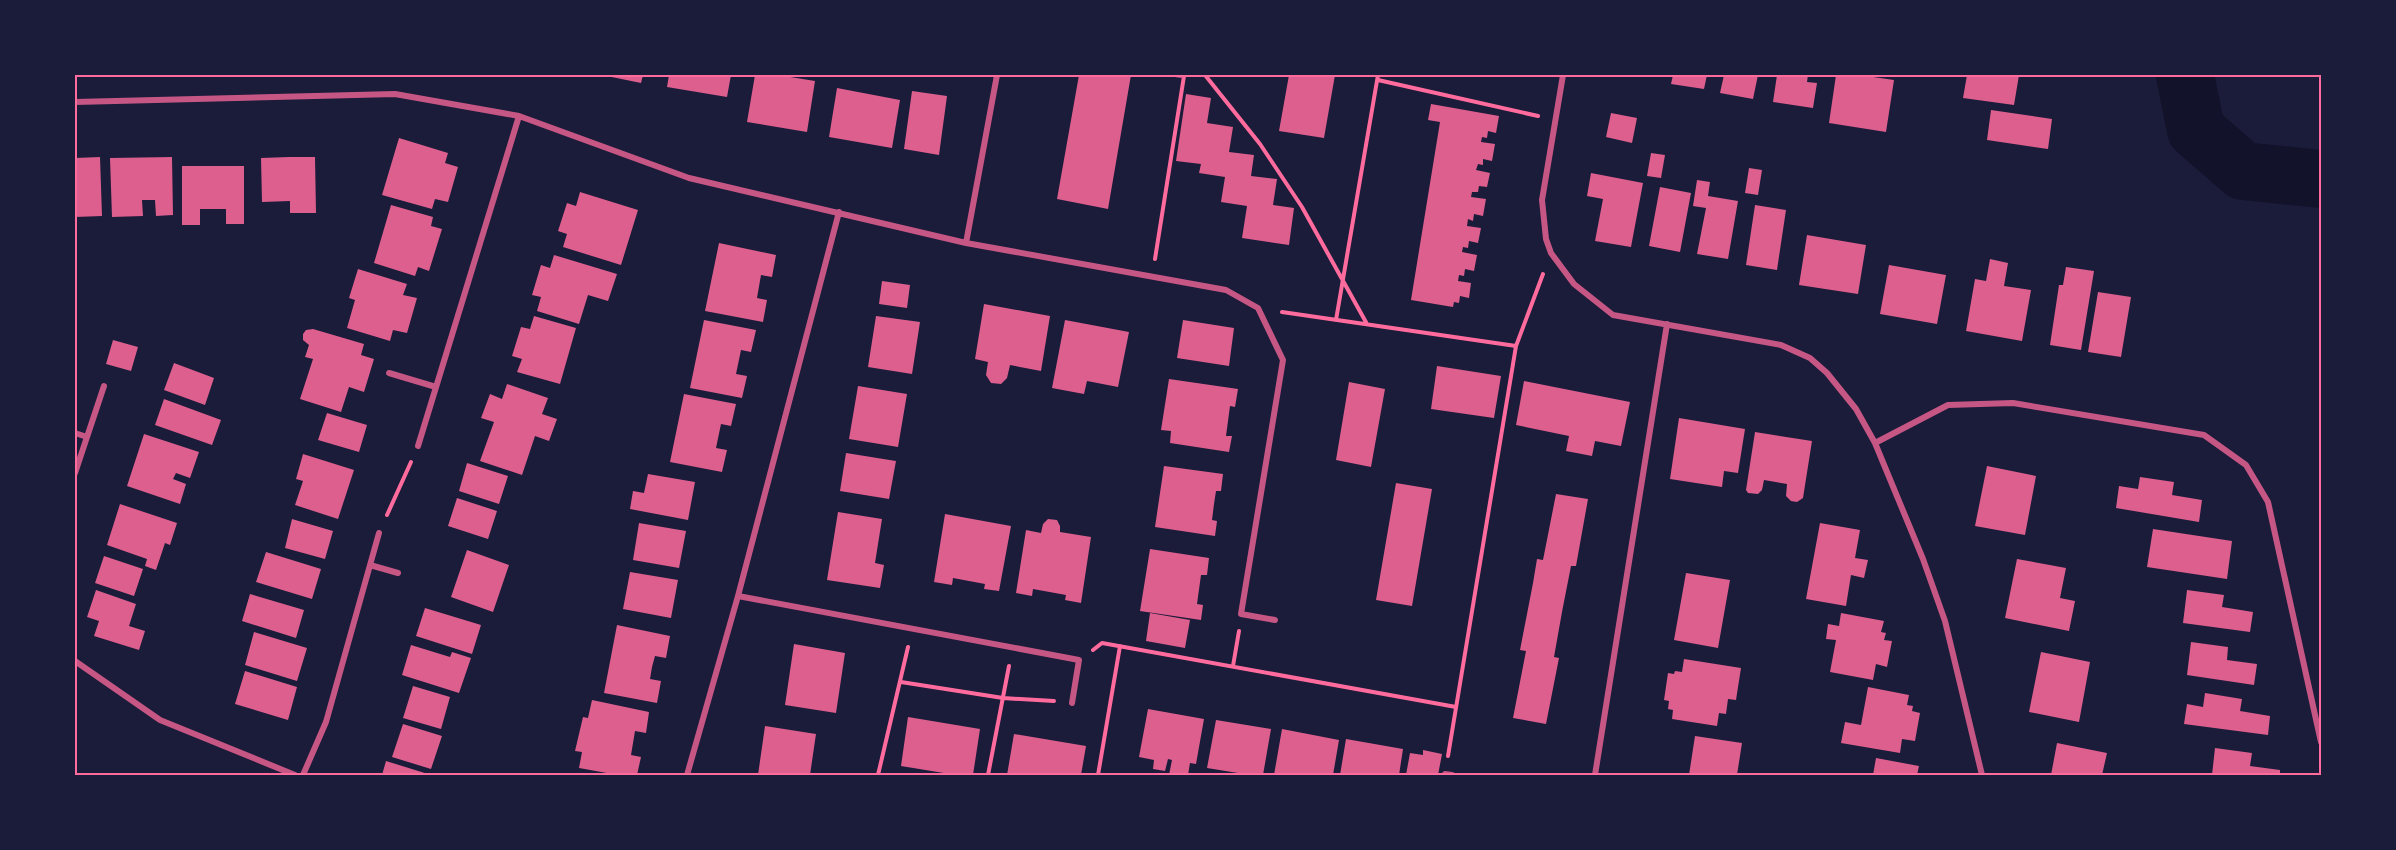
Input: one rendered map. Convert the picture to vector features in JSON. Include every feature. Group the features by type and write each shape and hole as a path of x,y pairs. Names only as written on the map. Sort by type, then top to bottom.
{"street":[{"path":"966,243 997,75"},
{"path":"1563,75 1542,200 1546,238 1551,253 1574,284 1613,315 1781,345 1810,358 1827,373 1856,409 1875,443 1923,559 1945,621 1982,775"},
{"path":"75,102 394,94 519,116 689,178 966,243 1226,290 1258,308 1283,360 1241,614 1275,620"},
{"path":"418,446 519,116"},
{"path":"687,775 738,597 839,212"},
{"path":"1595,775 1667,324"},
{"path":"389,373 436,387"},
{"path":"75,473 104,386"},
{"path":"1875,443 1948,405 2013,403 2204,435 2246,465 2268,502 2321,742"},
{"path":"75,433 87,437"},
{"path":"303,775 326,722 379,532"},
{"path":"370,565 399,573"},
{"path":"738,597 1079,660 1072,703"},
{"path":"75,661 160,720 295,775"}],"path":[{"path":"1153,276 1184,76 1175,75"},
{"path":"1205,75 1266,153 1302,207 1367,324"},
{"path":"1336,320 1378,78 1555,120"},
{"path":"1449,774 1456,707 1516,346 1551,253"},
{"path":"1258,308 1516,346"},
{"path":"379,532 418,446"},
{"path":"1233,666 1241,614"},
{"path":"878,775 901,682 911,629"},
{"path":"1079,660 1102,643 1456,707"},
{"path":"1098,775 1120,646"},
{"path":"988,775 1012,648"},
{"path":"901,682 1003,698 1072,703"}],"building":[{"path":"602,75 643,75 641,83"},
{"path":"669,75 731,75 727,97 667,87"},
{"path":"755,75 778,75 815,81 807,132 747,122"},
{"path":"1079,75 1131,75 1108,209 1057,199"},
{"path":"1289,75 1335,75 1324,138 1279,131"},
{"path":"1673,75 1707,75 1704,89 1671,84"},
{"path":"1724,75 1758,75 1753,99 1720,93"},
{"path":"1777,75 1808,75 1807,82 1817,83 1813,108 1773,102"},
{"path":"1836,75 1859,75 1894,80 1886,132 1829,123"},
{"path":"1967,75 2019,75 2014,105 1963,98"},
{"path":"837,88 900,100 892,148 829,137"},
{"path":"912,91 947,96 939,155 904,149"},
{"path":"1186,94 1211,98 1207,123 1233,127 1229,152 1254,155 1251,176 1277,179 1273,205 1294,208 1289,245 1242,238 1247,206 1221,202 1225,177 1199,173 1201,164 1176,161"},
{"path":"1431,104 1499,116 1496,133 1488,131 1487,138 1482,137 1481,142 1495,144 1492,161 1483,159 1483,165 1478,164 1476,170 1490,173 1487,187 1479,186 1478,192 1472,192 1471,197 1486,199 1483,216 1474,214 1473,221 1468,219 1467,226 1481,228 1478,243 1469,241 1468,248 1463,247 1462,252 1477,255 1474,271 1465,269 1464,276 1459,275 1458,281 1471,283 1469,298 1460,296 1459,303 1454,302 1453,307 1411,300 1440,122 1428,120"},
{"path":"1991,110 2052,119 2048,149 1987,140"},
{"path":"1611,113 1637,118 1632,143 1606,137"},
{"path":"399,138 448,153 445,163 458,167 448,202 435,199 432,209 382,195"},
{"path":"1651,153 1665,155 1661,178 1647,176"},
{"path":"100,157 102,216 75,217 75,158"},
{"path":"172,157 173,215 156,216 155,200 142,200 143,216 112,217 110,158"},
{"path":"315,157 316,213 290,213 290,201 262,202 261,158"},
{"path":"182,166 244,166 244,224 226,224 226,209 200,209 200,225 182,225"},
{"path":"1749,168 1762,170 1758,195 1745,193"},
{"path":"1591,173 1643,183 1631,247 1595,241 1603,199 1587,196"},
{"path":"1697,180 1710,182 1708,196 1738,201 1728,259 1697,254 1706,208 1693,206"},
{"path":"1660,187 1691,193 1680,252 1649,246"},
{"path":"580,192 638,210 621,265 563,247 567,234 558,231 567,203 576,206"},
{"path":"391,205 433,217 431,226 442,229 429,271 418,267 415,276 374,263"},
{"path":"1755,205 1786,210 1777,270 1746,265"},
{"path":"1807,235 1866,245 1858,294 1799,285"},
{"path":"719,243 776,255 772,277 761,275 757,298 767,300 763,322 705,311"},
{"path":"554,255 617,274 608,301 588,295 579,324 537,311 541,297 532,295 541,265 550,268"},
{"path":"1990,259 2008,263 2004,286 2031,290 2022,341 1966,331 1975,279 1986,281"},
{"path":"1889,265 1946,275 1937,324 1880,314"},
{"path":"2066,267 2094,271 2081,350 2050,345 2059,285 2063,285"},
{"path":"358,269 407,284 403,295 417,298 407,333 393,330 390,341 347,328 355,300 349,298"},
{"path":"882,281 910,285 907,308 879,304"},
{"path":"2098,292 2131,297 2121,357 2088,352"},
{"path":"984,304 1050,316 1041,371 1010,365 1007,378 1001,384 991,383 986,375 988,362 975,359"},
{"path":"534,316 576,328 560,384 517,372 522,359 512,356 521,327 530,329"},
{"path":"876,316 920,322 912,374 868,367"},
{"path":"704,320 756,330 751,352 741,350 736,374 747,376 742,398 690,388"},
{"path":"1065,320 1129,332 1118,387 1087,381 1084,394 1052,388"},
{"path":"1183,320 1234,328 1229,366 1177,358"},
{"path":"313,329 364,344 361,355 374,359 364,392 349,387 341,412 300,399 313,359 305,357 309,345 303,340 303,334 306,330"},
{"path":"113,340 138,347 131,371 106,364"},
{"path":"174,363 214,378 205,405 164,390"},
{"path":"1437,366 1501,376 1494,418 1431,409"},
{"path":"1169,379 1238,389 1235,407 1230,406 1226,436 1232,436 1229,452 1170,443 1171,431 1161,430"},
{"path":"1524,381 1630,402 1621,446 1595,441 1592,456 1566,451 1569,436 1516,425"},
{"path":"1349,382 1385,389 1371,467 1336,460"},
{"path":"507,384 548,398 542,414 557,419 549,441 535,436 522,475 480,461 494,422 481,418 490,394 502,399"},
{"path":"858,386 907,394 898,447 849,439"},
{"path":"684,394 736,404 731,426 721,424 716,448 727,450 722,472 670,462"},
{"path":"164,399 221,420 212,445 155,425"},
{"path":"327,413 367,425 359,452 318,440"},
{"path":"1679,418 1745,429 1738,473 1724,471 1722,487 1670,479"},
{"path":"1755,432 1812,441 1803,498 1797,502 1791,501 1786,496 1787,484 1764,480 1762,490 1758,494 1748,493 1746,490"},
{"path":"144,434 199,452 190,478 176,473 173,479 186,484 180,504 127,486"},
{"path":"846,453 896,461 889,499 840,491"},
{"path":"303,454 354,470 338,519 295,505 303,481 296,479"},
{"path":"467,463 508,476 499,504 459,491"},
{"path":"1164,466 1223,474 1221,491 1216,491 1214,504 1212,520 1217,521 1215,536 1155,527"},
{"path":"1987,466 2036,476 2025,535 1975,526"},
{"path":"648,474 695,482 688,520 630,509 633,491 644,493"},
{"path":"2140,477 2174,482 2172,495 2202,500 2199,522 2116,508 2119,486 2138,489"},
{"path":"1396,483 1432,489 1412,606 1376,600"},
{"path":"1556,494 1588,499 1576,566 1571,566 1562,612 1554,657 1559,658 1546,724 1513,718 1526,651 1520,650 1537,559 1543,560"},
{"path":"457,498 497,511 488,539 448,526"},
{"path":"120,504 177,523 170,545 165,543 156,570 145,566 147,559 107,545"},
{"path":"838,512 882,519 875,563 884,565 880,588 827,580"},
{"path":"945,514 1011,526 999,591 984,589 985,584 953,578 952,585 934,582"},
{"path":"292,519 333,531 325,559 285,548"},
{"path":"1048,519 1057,520 1060,532 1091,537 1081,603 1065,600 1066,595 1033,589 1032,596 1016,593 1026,530 1041,533 1043,524"},
{"path":"639,523 686,531 679,568 633,560"},
{"path":"1820,523 1860,530 1855,558 1868,560 1864,578 1851,575 1846,606 1806,599"},
{"path":"2153,529 2232,541 2227,579 2147,567"},
{"path":"1150,549 1209,558 1207,575 1201,575 1197,604 1203,605 1201,620 1140,611"},
{"path":"467,550 509,565 493,612 451,597"},
{"path":"266,552 321,569 312,599 256,582"},
{"path":"104,556 143,569 134,596 95,583"},
{"path":"2017,559 2066,568 2060,598 2075,601 2069,631 2005,618"},
{"path":"630,572 678,580 671,618 623,609"},
{"path":"1686,573 1730,580 1718,648 1674,640"},
{"path":"96,590 136,604 129,626 145,631 139,650 94,636 99,621 87,617"},
{"path":"2187,590 2224,595 2222,607 2253,612 2250,632 2183,623"},
{"path":"250,594 304,610 296,638 242,621"},
{"path":"425,608 481,625 472,654 416,636"},
{"path":"1150,613 1190,620 1185,648 1146,641"},
{"path":"1841,613 1884,621 1881,632 1886,633 1884,640 1892,641 1887,667 1876,664 1873,680 1830,672 1836,640 1826,639 1828,624 1839,626"},
{"path":"617,625 670,636 666,658 655,656 652,667 650,679 661,681 657,703 604,693"},
{"path":"254,632 307,648 297,681 245,665"},
{"path":"2191,642 2228,647 2227,660 2257,664 2254,685 2187,675"},
{"path":"794,644 845,653 836,713 785,705"},
{"path":"411,645 450,657 452,652 471,658 459,693 402,675"},
{"path":"2041,652 2090,662 2079,722 2029,712"},
{"path":"1684,659 1741,668 1736,700 1728,699 1726,714 1719,713 1717,726 1672,719 1673,710 1668,709 1669,701 1664,700 1668,673 1682,672"},
{"path":"245,671 297,687 288,720 235,704"},
{"path":"413,686 450,697 441,729 403,718"},
{"path":"1868,687 1909,695 1907,705 1913,706 1912,711 1920,713 1915,741 1902,739 1900,753 1841,743 1845,722 1861,725"},
{"path":"2205,693 2242,699 2240,711 2270,716 2268,735 2184,724 2187,704 2203,707"},
{"path":"592,700 649,712 646,733 635,731 631,755 641,757 637,775 618,775 579,768 582,752 575,751 583,717 588,718"},
{"path":"1148,709 1204,719 1196,764 1190,763 1188,775 1169,775 1172,760 1168,759 1165,771 1153,769 1154,760 1139,757"},
{"path":"908,717 980,729 973,775 956,775 901,766"},
{"path":"1216,720 1271,729 1263,775 1237,775 1238,773 1207,768"},
{"path":"403,724 442,736 431,769 392,757"},
{"path":"765,726 816,734 810,775 758,775"},
{"path":"1282,729 1339,740 1333,775 1274,775"},
{"path":"1014,734 1086,746 1081,775 1007,775"},
{"path":"1695,736 1742,743 1737,775 1689,775"},
{"path":"1346,739 1403,749 1399,775 1340,775"},
{"path":"2057,743 2107,753 2102,775 2051,775"},
{"path":"2215,748 2252,753 2250,766 2280,770 2280,775 2212,775"},
{"path":"1423,750 1442,754 1438,775 1406,775 1410,753 1423,755"},
{"path":"1876,758 1919,766 1917,775 1873,775"},
{"path":"386,761 428,774 428,775 382,775"}],"waterway":[{"path":"2185,75 2196,130 2243,171 2321,179"}]}
